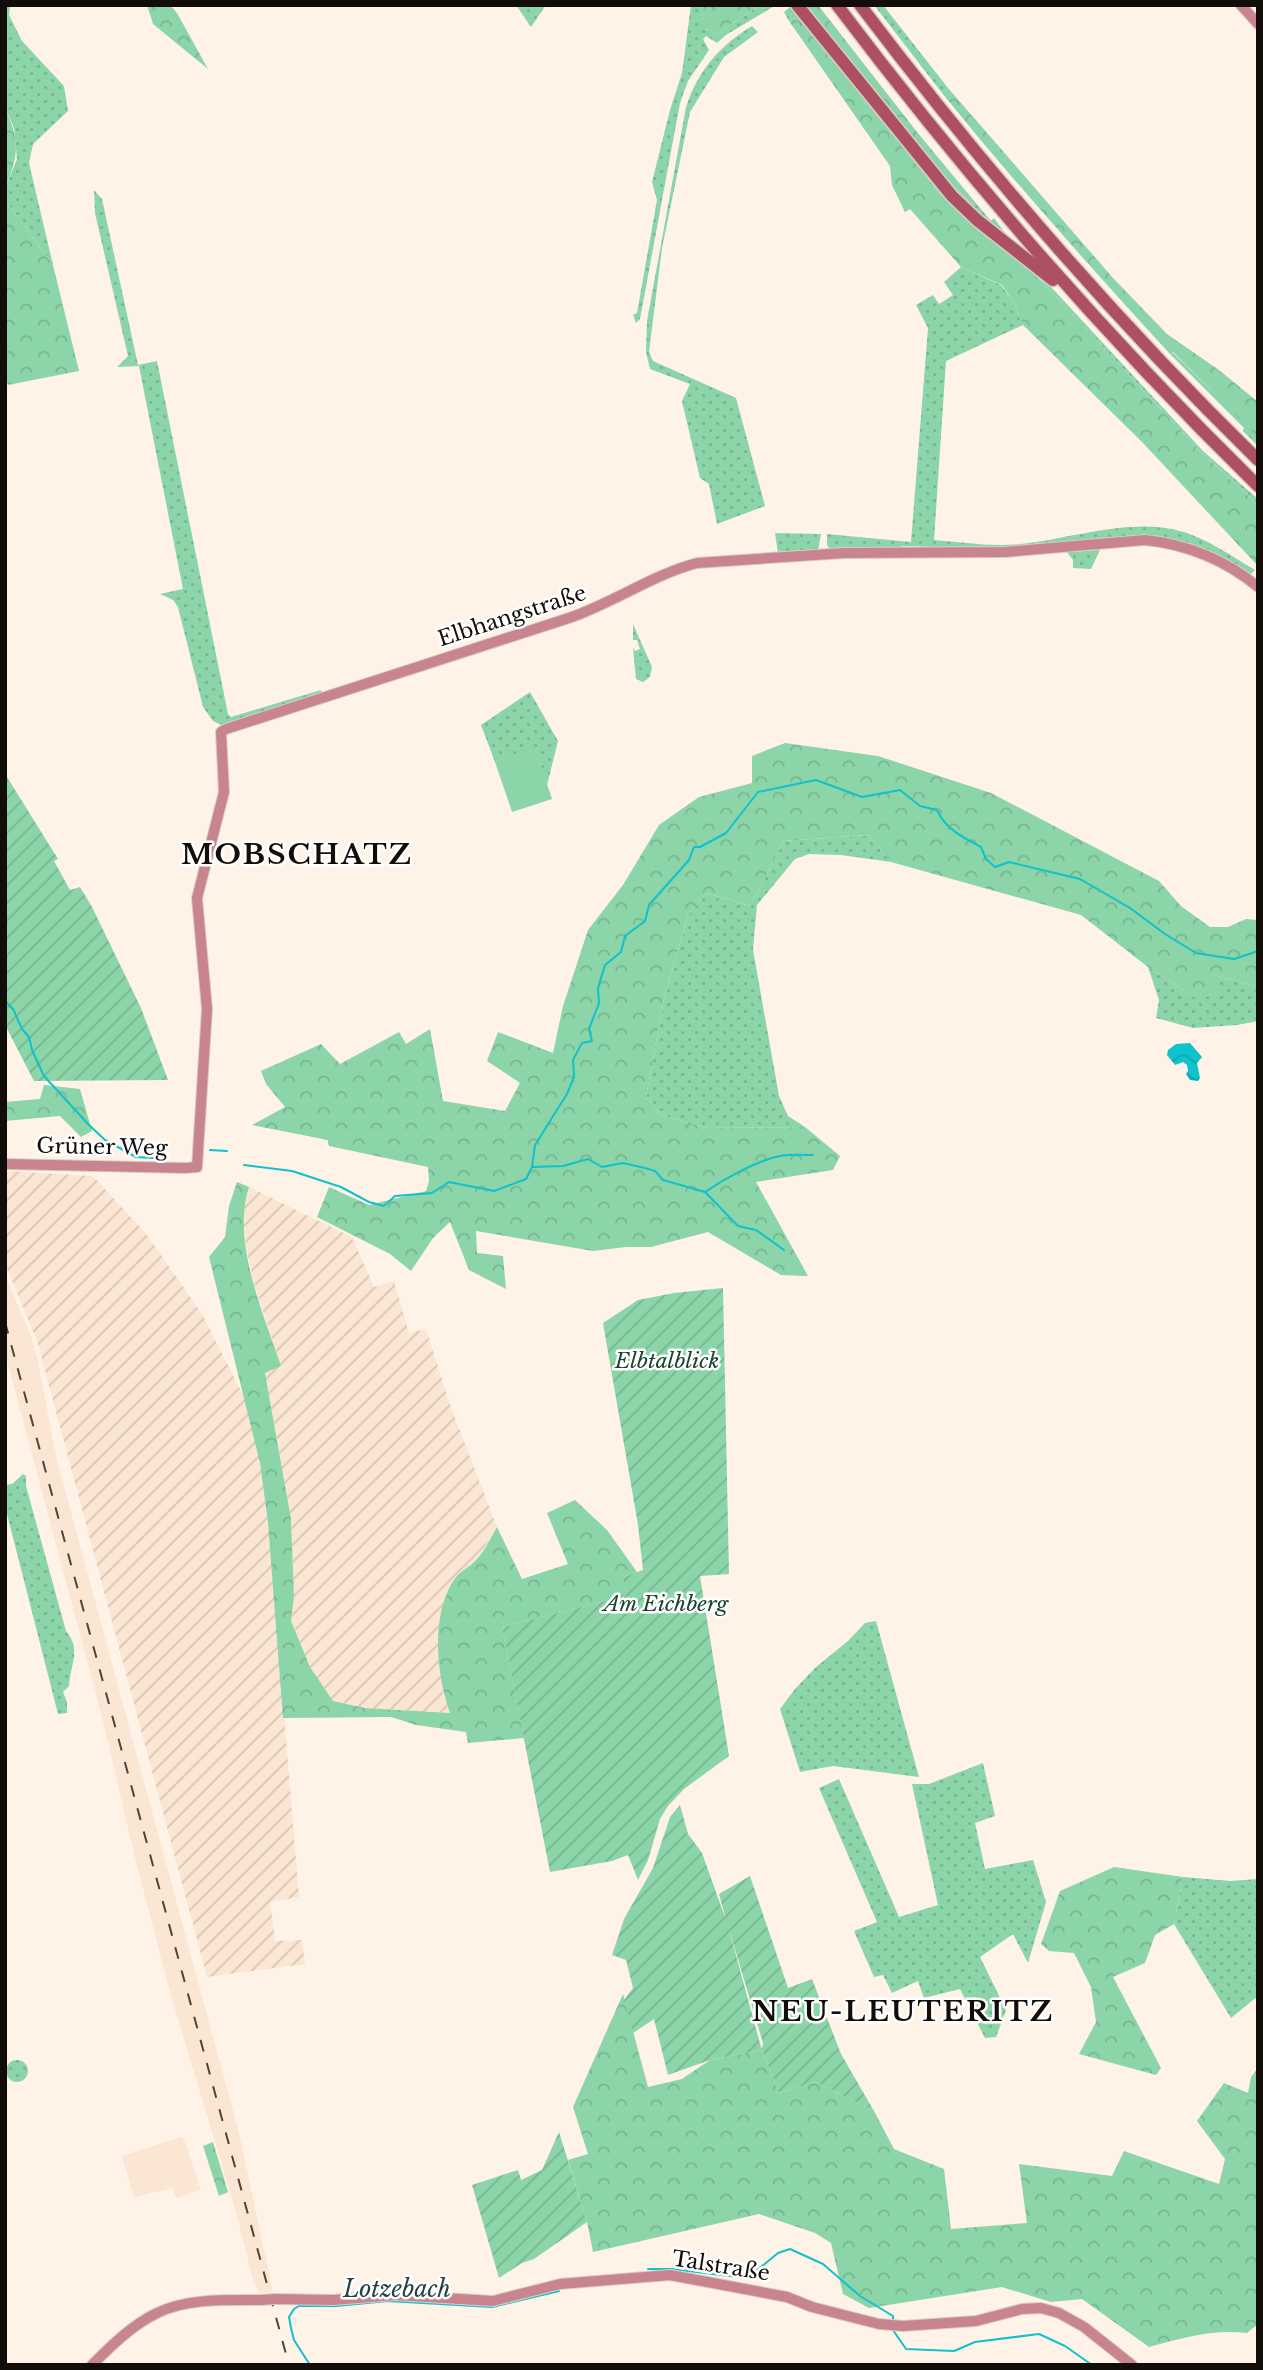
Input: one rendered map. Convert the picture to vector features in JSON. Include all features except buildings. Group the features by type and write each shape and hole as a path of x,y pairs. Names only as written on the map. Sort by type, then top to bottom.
{"highway":[{"path":"797,5 952,197 977,220 1076,297"},
{"path":"837,5 958,161 1076,297 1159,387 1258,486"},
{"path":"860,5 974,150 1042,230 1164,366 1258,460"}],"street":[{"path":"1241,5 1258,24"},
{"name":"Elbhangstraße","path":"197,1167 206,1009 197,898 224,792 221,732 226,729 581,614 678,568 697,563 845,552 1005,552 1145,540 1167,542 1219,562 1258,587"},
{"name":"Grüner Weg","path":"5,1164 197,1167"},
{"name":"Talstraße","path":"92,2365 124,2335 158,2312 187,2305 275,2299 333,2301 395,2295 493,2301 560,2284 670,2275 787,2297 811,2307 878,2324 902,2326 976,2321 1022,2309 1041,2308 1059,2313 1084,2327 1132,2365"}],"shaded area":[{"path":"5,1171 93,1176 147,1235 202,1314 246,1401 260,1463 268,1523 299,1897 270,1902 275,1941 302,1940 305,1964 207,1977 37,1341 5,1264"},
{"path":"249,1187 352,1237 374,1287 394,1281 409,1333 426,1329 450,1405 497,1527 477,1559 457,1576 443,1694 450,1713 365,1708 333,1701 310,1667 291,1621 294,1596 291,1519 265,1372 281,1366 254,1283 246,1247 243,1213"},
{"path":"5,1274 32,1339 57,1460 239,2133 273,2292 259,2293 253,2280 236,2212 171,1996 103,1721 5,1353"},
{"path":"181,2137 184,2139 201,2190 176,2198 173,2188 134,2197 122,2156"}],"green space":[{"path":"5,5 10,5 9,15 22,41 64,86 68,111 33,144 29,163 53,265 5,200 5,189 17,159 14,128 5,107"},
{"path":"147,5 170,5 208,69 153,24"},
{"path":"516,5 546,5 531,27"},
{"path":"691,5 704,5 702,17 706,30 709,29 715,35 760,5 776,5 717,43 706,36 703,39 709,50 688,81 680,103 640,319 636,323 633,315 637,313 657,200 652,182 682,73"},
{"path":"704,5 760,5 715,35 709,29 705,30 702,17"},
{"path":"804,5 818,5 975,202 972,204 933,165"},
{"path":"874,5 883,5 948,88 942,93"},
{"path":"790,7 938,189 1039,274 1203,451 1258,499 1258,505 1201,452 1043,283 1013,254 974,226 939,193 800,22 794,18 789,21 784,12"},
{"path":"794,18 800,21 939,193 974,226 1013,254 1043,283 1201,452 1258,505 1258,566 1142,442 1023,325 1014,302 1002,285 961,267 910,209 905,212 892,185 890,166 789,21"},
{"path":"752,26 758,32 724,57 690,112 662,248 649,352 653,361 736,398 765,506 717,524 709,484 700,478 682,401 690,384 650,369 646,352 647,321 686,107 711,60 729,42"},
{"path":"948,88 1113,278 1167,334 1219,370 1258,402 1258,437 1173,352 1170,354 1083,258 942,93"},
{"path":"5,107 16,148 5,189"},
{"path":"933,165 972,204 975,202 991,221 994,218 1008,237 974,209"},
{"path":"94,190 102,199 138,365 157,361 228,714 231,717 321,690 322,694 224,726 213,721 203,707 178,607 173,600 160,594 183,589 139,366 117,367 128,356 95,213"},
{"path":"5,200 53,265 79,371 8,385 5,375"},
{"path":"961,267 1001,285 1014,302 1023,325 946,361 934,540 1009,545 1123,527 1164,528 1193,535 1221,549 1255,570 1249,576 1183,543 1051,542 1035,547 1001,549 903,546 895,549 831,551 827,545 827,534 911,542 928,328 916,305 933,295 939,304 953,295 944,282"},
{"path":"1172,352 1258,437 1258,446 1243,431 1244,428 1170,354"},
{"path":"775,533 821,534 818,551 778,553"},
{"path":"1100,550 1091,569 1073,568 1073,560 1067,552"},
{"path":"633,624 652,667 650,677 643,682 636,679 633,648 635,651 640,649 637,640 633,640"},
{"path":"530,692 558,741 547,785 535,749 495,762 481,725"},
{"path":"785,743 878,756 991,793 1159,881 1181,906 1210,927 1228,927 1246,919 1258,920 1258,987 1218,976 1215,996 1194,997 1148,967 1081,915 891,862 869,835 784,841 750,906 707,893 688,915 664,999 646,1097 661,1115 707,1128 805,1127 840,1156 833,1170 756,1182 808,1276 781,1275 708,1232 651,1247 593,1251 476,1231 477,1253 503,1256 506,1289 469,1270 450,1222 433,1238 411,1271 390,1254 317,1217 329,1187 369,1205 426,1191 429,1181 428,1167 329,1146 328,1140 252,1125 285,1107 266,1084 261,1071 321,1044 340,1064 399,1032 406,1044 430,1029 443,1101 505,1111 520,1083 487,1061 498,1032 553,1053 563,1006 588,930 623,885 659,825 699,797 752,783 752,756"},
{"path":"535,748 552,799 512,812 495,762"},
{"path":"5,777 58,859 54,861 70,890 80,887 92,907 141,1008 168,1080 34,1081 5,1025"},
{"path":"869,835 891,862 841,855 809,854 795,859 757,905 753,950 779,1096 788,1116 805,1127 707,1128 661,1115 646,1097 664,999 688,915 707,893 750,906 784,841"},
{"path":"1148,967 1194,997 1218,976 1258,987 1258,1021 1193,1028 1156,1018 1159,1000"},
{"path":"44,1085 80,1089 92,1131 81,1137 60,1116 5,1121 5,1102 40,1099"},
{"path":"237,1182 249,1187 244,1231 247,1254 252,1278 281,1366 265,1373 291,1519 294,1596 291,1621 310,1667 333,1701 365,1708 450,1713 439,1662 442,1608 456,1577 480,1555 497,1527 522,1579 568,1564 547,1513 575,1500 607,1530 637,1572 623,1577 626,1596 502,1627 524,1738 468,1743 466,1732 416,1725 391,1717 283,1718 268,1523 260,1463 209,1257 225,1237 229,1206"},
{"path":"723,1288 729,1574 700,1576 729,1756 684,1789 668,1806 660,1819 648,1860 638,1880 628,1855 612,1861 550,1872 502,1627 625,1596 623,1577 643,1570 638,1525 603,1323 638,1300"},
{"path":"23,1474 26,1476 26,1486 66,1631 73,1645 74,1657 69,1686 63,1692 67,1713 58,1714 5,1506 5,1485 12,1484"},
{"path":"876,1621 919,1777 833,1766 800,1772 780,1709 816,1667 865,1623"},
{"path":"983,1763 995,1816 975,1823 985,1869 1033,1860 1046,1902 1028,1963 1013,1934 980,1957 1006,2010 996,2037 985,2038 960,1989 924,1998 918,1981 892,1993 883,1975 874,1977 854,1931 877,1922 819,1788 839,1779 899,1917 938,1905 912,1784 929,1784"},
{"path":"680,1805 688,1834 702,1853 726,1920 719,1894 750,1876 788,1988 812,1979 841,2054 874,2111 815,2082 779,2093 762,2050 710,2060 668,2075 654,2019 633,2033 624,2000 633,1988 626,1960 612,1955 624,1919 653,1868 670,1817","holes":["728,1926 763,2043 762,2048"]},
{"path":"1114,1867 1183,1877 1174,1924 1155,1935 1145,1963 1113,1977 1161,2068 1156,2075 1079,2054 1096,2022 1091,1987 1074,1953 1049,1951 1041,1944 1060,1891"},
{"path":"1183,1877 1230,1881 1258,1879 1258,1996 1231,2018 1174,1924"},
{"path":"623,1994 648,2087 682,2079 710,2060 762,2050 779,2093 815,2082 874,2111 894,2149 944,2169 951,2229 1027,2223 1019,2164 1112,2176 1124,2151 1219,2184 1225,2159 1197,2121 1224,2083 1248,2093 1251,2077 1258,2068 1258,2324 1247,2333 1210,2333 1149,2347 1082,2299 1051,2302 1002,2287 869,2308 843,2294 831,2243 815,2233 759,2214 593,2252 568,2160 588,2154 573,2107"},
{"path":"17,2060 25,2063 28,2071 25,2079 17,2082 9,2079 6,2071 9,2063"},
{"path":"559,2132 587,2222 534,2259 522,2263 499,2278 472,2185 518,2170 521,2180 542,2170"},
{"path":"213,2142 228,2192 219,2196 203,2146"}],"water":[{"path":"1190,1043 1202,1057 1197,1063 1200,1078 1198,1081 1190,1080 1186,1074 1187,1065 1183,1062 1175,1065 1167,1055 1168,1050 1176,1044"}],"waterway":[{"path":"244,1165 292,1171 341,1187 369,1202 384,1206 395,1196 432,1193 449,1182 494,1191 526,1179 532,1167 535,1145 567,1094 574,1077 573,1060 582,1043 592,1041 589,1029 599,1003 598,988 605,965 621,952 625,936 645,921 649,905 689,860 694,847 700,847 726,833 758,792 816,780 862,797 900,790 920,806 937,810 950,828 981,847 986,859 995,867 1009,862 1080,879 1130,908 1196,953 1234,959 1258,951"},
{"path":"5,1001 13,1009 22,1029 29,1037 44,1076 89,1125 105,1140 136,1157 153,1158"},
{"path":"210,1150 227,1151"},
{"path":"532,1167 563,1166 588,1159 602,1167 623,1163 655,1171 663,1180 705,1192 762,1161 788,1155 813,1155"},
{"path":"705,1192 738,1226 756,1230 784,1250"},
{"name":"Lotzebach","path":"648,2269 749,2277 778,2253 790,2249 823,2264 860,2296 893,2316 893,2321"},
{"name":"Lotzebach","path":"310,2365 294,2340 291,2328 289,2317 299,2306 388,2301 492,2307 559,2291"},
{"name":"Lotzebach","path":"893,2330 906,2349 954,2351 975,2342 1039,2334 1065,2346 1092,2365"}],"railway":[{"path":"5,1322 289,2365"}],"district":[{"name":"MOBSCHATZ","path":"297,854"},
{"name":"NEU-LEUTERITZ","path":"903,2011"}],"park label":[{"name":"Elbtalblick","path":"667,1361"},
{"name":"Am Eichberg","path":"666,1604"}]}
